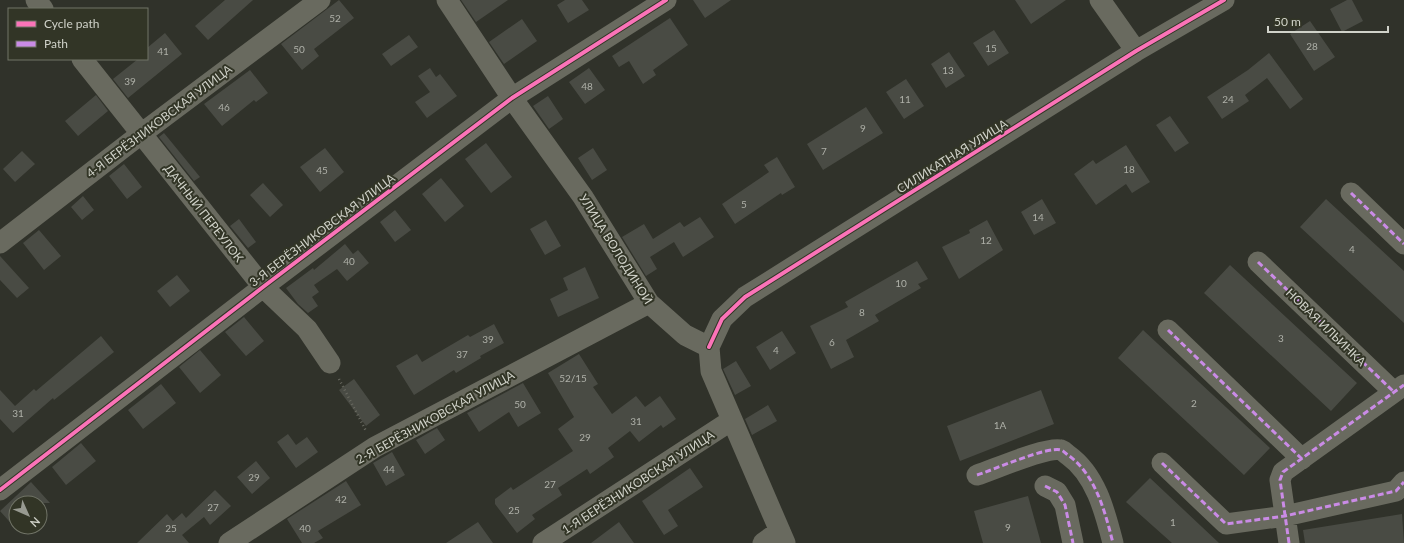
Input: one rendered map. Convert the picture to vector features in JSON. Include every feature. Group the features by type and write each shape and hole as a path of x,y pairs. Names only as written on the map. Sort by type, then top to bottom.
{"street":[{"path":"36,0 42,8"},
{"name":"4-Я БЕРЁЗНИКОВСКАЯ УЛИЦА","path":"0,243 141,134 320,0"},
{"name":"УЛИЦА ВОЛОДИНОЙ","path":"447,0 512,98 584,196 648,303 685,335 708,347"},
{"name":"3-Я БЕРЁЗНИКОВСКАЯ УЛИЦА","path":"0,490 263,287 512,98 666,0"},
{"path":"1100,0 1136,51"},
{"name":"СИЛИКАТНАЯ УЛИЦА","path":"708,347 722,319 745,297 1136,51 1224,0"},
{"name":"ДАЧНЫЙ ПЕРЕУЛОК","path":"83,60 263,287 307,330 330,363"},
{"path":"1351,193 1404,244"},
{"name":"НОВАЯ ИЛЬИНКА","path":"1258,262 1399,389 1283,472 1280,480 1289,543"},
{"name":"2-Я БЕРЁЗНИКОВСКАЯ УЛИЦА","path":"229,543 375,447 648,303"},
{"path":"1168,330 1302,459"},
{"path":"708,347 711,371 732,420 776,539"},
{"name":"1-Я БЕРЁЗНИКОВСКАЯ УЛИЦА","path":"543,543 732,420"},
{"path":"977,476 1046,450 1061,450 1076,461 1088,474 1104,508 1113,543"},
{"path":"1162,463 1226,524 1285,516 1396,491 1404,482"},
{"path":"1045,486 1057,492 1064,505 1073,543"}],"path":[{"path":"330,363 375,447"}],"building":[{"path":"225,0 253,0 208,40 195,26"},
{"path":"339,0 354,18 314,49 319,56 302,70 281,44"},
{"path":"461,0 508,0 476,22"},
{"path":"565,0 582,0 589,10 568,23 557,5"},
{"path":"693,0 731,0 705,18"},
{"path":"1015,0 1066,0 1031,24"},
{"path":"1347,0 1352,0 1363,21 1342,32 1330,9"},
{"path":"670,18 688,45 653,70 656,75 643,84 629,61 619,67 612,56"},
{"path":"522,19 537,41 504,64 489,42"},
{"path":"1310,21 1335,57 1314,71 1290,34"},
{"path":"994,30 1009,53 988,66 973,43"},
{"path":"165,33 182,54 128,98 113,79 137,60 148,60 148,47"},
{"path":"409,35 418,47 391,66 382,54"},
{"path":"949,52 965,76 946,88 931,64"},
{"path":"1269,53 1303,99 1290,109 1267,78 1245,95 1249,101 1222,119 1207,97 1248,70"},
{"path":"430,68 436,77 440,74 457,96 427,118 415,102 430,92 418,76"},
{"path":"589,68 605,90 585,104 569,82"},
{"path":"250,70 268,93 256,102 254,100 222,126 204,104"},
{"path":"906,79 924,106 904,119 886,92"},
{"path":"96,95 108,111 78,136 65,121"},
{"path":"548,96 563,119 549,129 533,106"},
{"path":"866,107 883,133 823,170 807,144"},
{"path":"1170,116 1189,143 1175,152 1156,125"},
{"path":"164,133 200,177 194,181 159,137"},
{"path":"486,143 512,177 491,193 465,159"},
{"path":"1126,145 1150,182 1132,193 1126,184 1096,205 1074,174 1093,160 1096,164"},
{"path":"325,148 344,172 320,192 300,167"},
{"path":"593,148 607,170 592,180 578,158"},
{"path":"22,151 35,164 15,182 3,169"},
{"path":"777,157 795,187 782,195 781,193 735,224 722,204 769,172 764,165"},
{"path":"124,164 142,187 127,199 109,176"},
{"path":"441,178 464,206 445,222 422,194"},
{"path":"263,183 283,205 270,217 250,195"},
{"path":"83,196 94,210 82,220 71,207"},
{"path":"1042,199 1056,223 1034,235 1021,212"},
{"path":"1326,199 1404,271 1404,323 1300,227"},
{"path":"395,210 411,230 395,242 380,222"},
{"path":"700,217 714,237 683,257 674,242 650,257 657,269 646,276 622,237 644,224 653,239 680,222 684,227"},
{"path":"239,219 256,242 248,248 230,226"},
{"path":"546,220 561,246 545,255 530,229"},
{"path":"987,220 1003,250 959,279 942,247 970,233 969,230"},
{"path":"39,230 61,256 44,270 23,243"},
{"path":"345,244 353,254 358,250 369,263 347,281 337,269 314,285 319,292 312,297 318,306 308,313 298,304 286,288 313,268 314,270"},
{"path":"0,256 29,288 17,298 0,280"},
{"path":"917,261 928,279 918,284 921,288 875,315 879,321 846,340 854,357 831,369 810,326 848,307 845,302"},
{"path":"1230,265 1357,383 1331,411 1204,293"},
{"path":"585,267 599,298 558,317 550,299 568,290 563,278"},
{"path":"177,275 190,291 170,307 157,291"},
{"path":"244,317 264,341 246,356 225,332"},
{"path":"494,324 504,343 480,356 481,358 456,373 454,370 414,395 396,366 417,354 422,362 468,335 470,337"},
{"path":"1143,330 1270,448 1244,475 1118,358"},
{"path":"782,331 796,353 770,370 756,347"},
{"path":"101,336 114,352 54,400 53,398 13,433 0,419 0,390 15,406 34,389 36,391"},
{"path":"200,350 221,375 200,393 179,367"},
{"path":"579,354 598,384 593,387 612,414 636,396 645,407 660,396 676,419 663,428 661,425 639,442 630,431 608,448 614,457 590,474 587,469 558,488 562,495 532,515 535,519 517,533 495,504 495,499 511,487 513,490 573,451 558,429 574,417 548,373"},
{"path":"736,361 751,386 735,395 723,369"},
{"path":"354,379 380,415 366,426 339,390"},
{"path":"523,383 541,413 518,427 509,412 479,432 467,413"},
{"path":"161,384 176,403 143,429 128,410"},
{"path":"1041,390 1054,424 960,461 947,426"},
{"path":"768,405 777,421 752,435 745,419"},
{"path":"437,428 445,440 425,454 416,440"},
{"path":"288,434 296,445 307,437 318,452 296,468 277,442"},
{"path":"81,443 96,461 66,485 52,467"},
{"path":"392,452 405,475 386,486 373,463"},
{"path":"256,461 270,478 252,494 237,477"},
{"path":"690,468 703,487 668,510 678,526 664,535 642,501"},
{"path":"1150,478 1219,543 1172,543 1126,502"},
{"path":"346,481 361,505 318,531 323,538 314,543 302,543 287,519"},
{"path":"31,482 43,495 17,495"},
{"path":"215,490 231,506 210,525 204,517 182,535 189,543 137,543 167,514 173,521 182,513 186,518"},
{"path":"1028,496 1041,543 983,543 974,511"},
{"path":"8,504 8,520 0,511"},
{"path":"1402,514 1404,543 1305,543 1303,530"},
{"path":"478,522 493,543 446,543"},
{"path":"619,522 634,543 591,543"}],"marked path":[{"path":"1351,193 1404,244"},
{"path":"1258,262 1394,392"},
{"path":"1168,330 1302,459"},
{"path":"1289,543 1280,480 1283,472 1404,385"},
{"path":"977,475 1032,455 1054,450 1062,450 1078,463 1092,483 1103,507 1113,543"},
{"path":"1162,463 1226,524 1285,516 1396,491 1404,482"},
{"path":"1045,486 1057,492 1065,505 1073,543"}],"cycle path":[{"path":"0,490 263,287 512,98 666,0"},
{"path":"709,347 722,319 745,297 1136,51 1224,0"}]}
